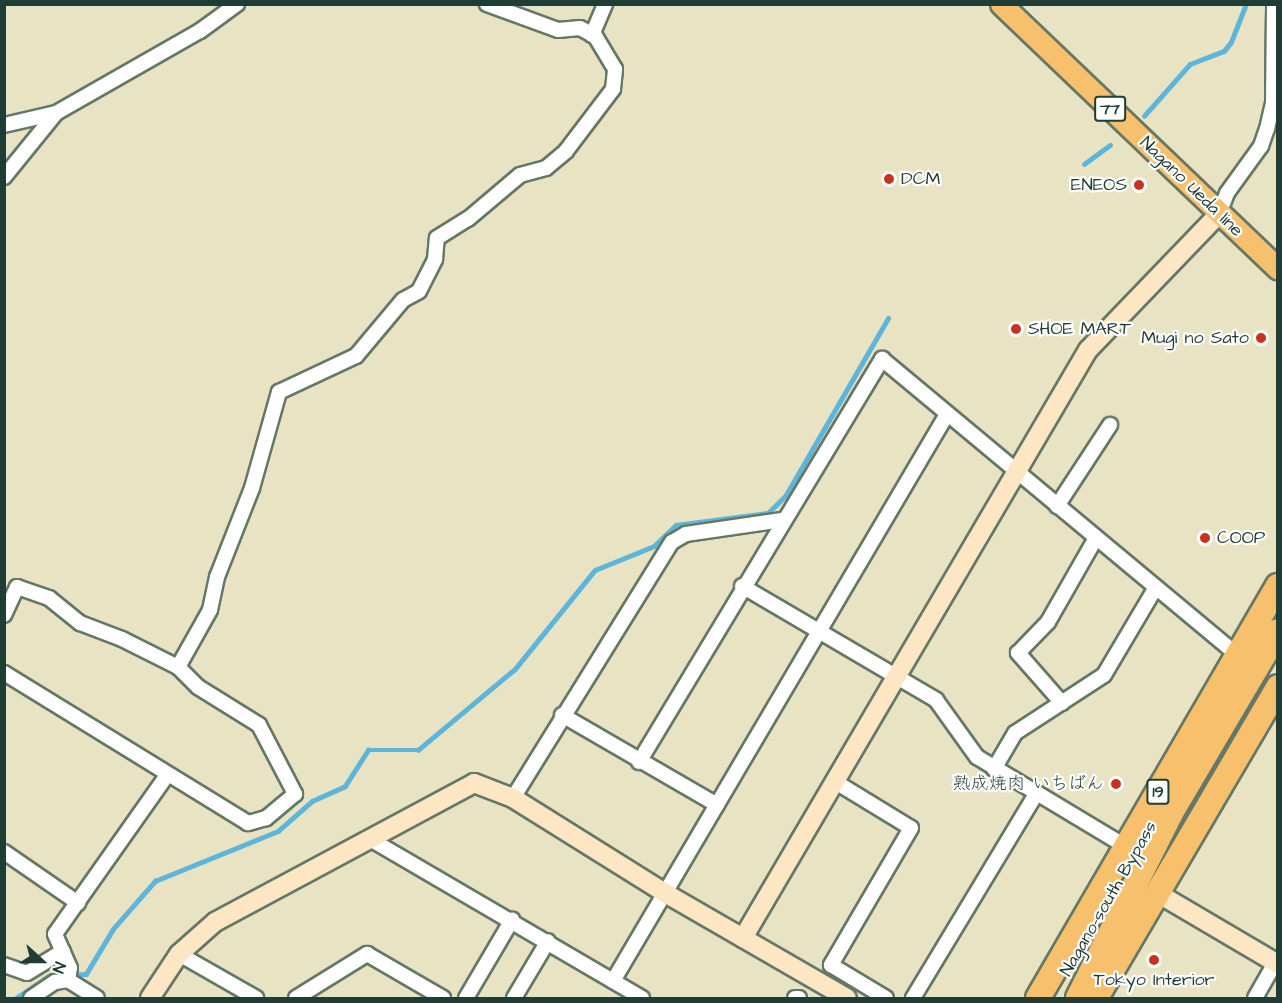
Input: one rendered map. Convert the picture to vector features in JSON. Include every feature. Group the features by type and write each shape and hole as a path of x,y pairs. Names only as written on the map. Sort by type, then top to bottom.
{"highway":[{"name":"19","path":"1038,999 1278,586"},
{"name":"Nagano-south Bypass","path":"1078,999 1087,960 1278,614"},
{"name":"Nagano-south Bypass","path":"1051,999 1087,960 1278,631"},
{"path":"1096,999 1278,687"}],"main road":[{"name":"Nagano Ueda line","path":"1001,4 1278,269"}],"street":[{"path":"4,125 56,114 200,31 237,4"},
{"path":"178,667 210,610 217,577 252,488 279,392 356,356 403,300 419,291 435,259 437,238 493,200 520,175 546,168 578,138 605,104 616,81 615,69 592,34 580,28 558,30 487,4"},
{"path":"592,34 605,4"},
{"path":"744,938 834,781 1018,475 1088,351 1219,214 1227,193 1261,146 1273,103 1274,4"},
{"path":"4,177 56,114"},
{"path":"639,762 742,586 882,359 946,416 1237,656"},
{"path":"613,981 821,633 946,416"},
{"path":"1057,506 1110,425"},
{"path":"513,798 562,715 672,542 686,534 782,520"},
{"path":"1062,703 1018,653 1048,622 1096,538"},
{"path":"742,586 936,700 977,758 1127,847"},
{"path":"4,615 17,587 49,598 80,623 122,639 178,667 198,687 259,725 295,794 266,818 248,823 4,673"},
{"path":"993,769 1015,733 1104,675 1156,587"},
{"path":"562,715 639,762 717,805"},
{"path":"97,999 69,974 63,951 55,934 167,775"},
{"path":"834,781 911,828 831,965 886,999"},
{"path":"150,999 179,954 215,922 474,783 513,798 665,893 847,999"},
{"path":"914,999 1036,794"},
{"path":"370,839 548,941 642,999"},
{"path":"4,852 78,903"},
{"path":"1158,894 1276,963 1255,999"},
{"path":"466,999 512,920"},
{"path":"514,999 548,941"},
{"path":"4,965 27,973 63,951"},
{"path":"179,954 256,999"},
{"path":"296,999 367,954 442,999"},
{"path":"31,999 69,974"}],"waterway":[{"path":"1144,116 1190,64 1224,51 1231,42 1246,4"},
{"path":"1084,164 1110,145"},
{"path":"16,998 49,976 86,974 113,929 155,881 278,831 312,801 345,786 368,750 418,750 515,669 595,570 654,546 676,525 768,513 786,495 888,318"}],"place":[{"name":"DCM","path":"889,179"},
{"name":"ENEOS","path":"1139,185"},
{"name":"SHOE MART","path":"1016,329"},
{"name":"Mugi no Sato","path":"1261,338"},
{"name":"COOP","path":"1205,538"},
{"name":"熟成焼肉 いちばん","path":"1116,784"},
{"name":"Tokyo Interior","path":"1154,960"}]}
